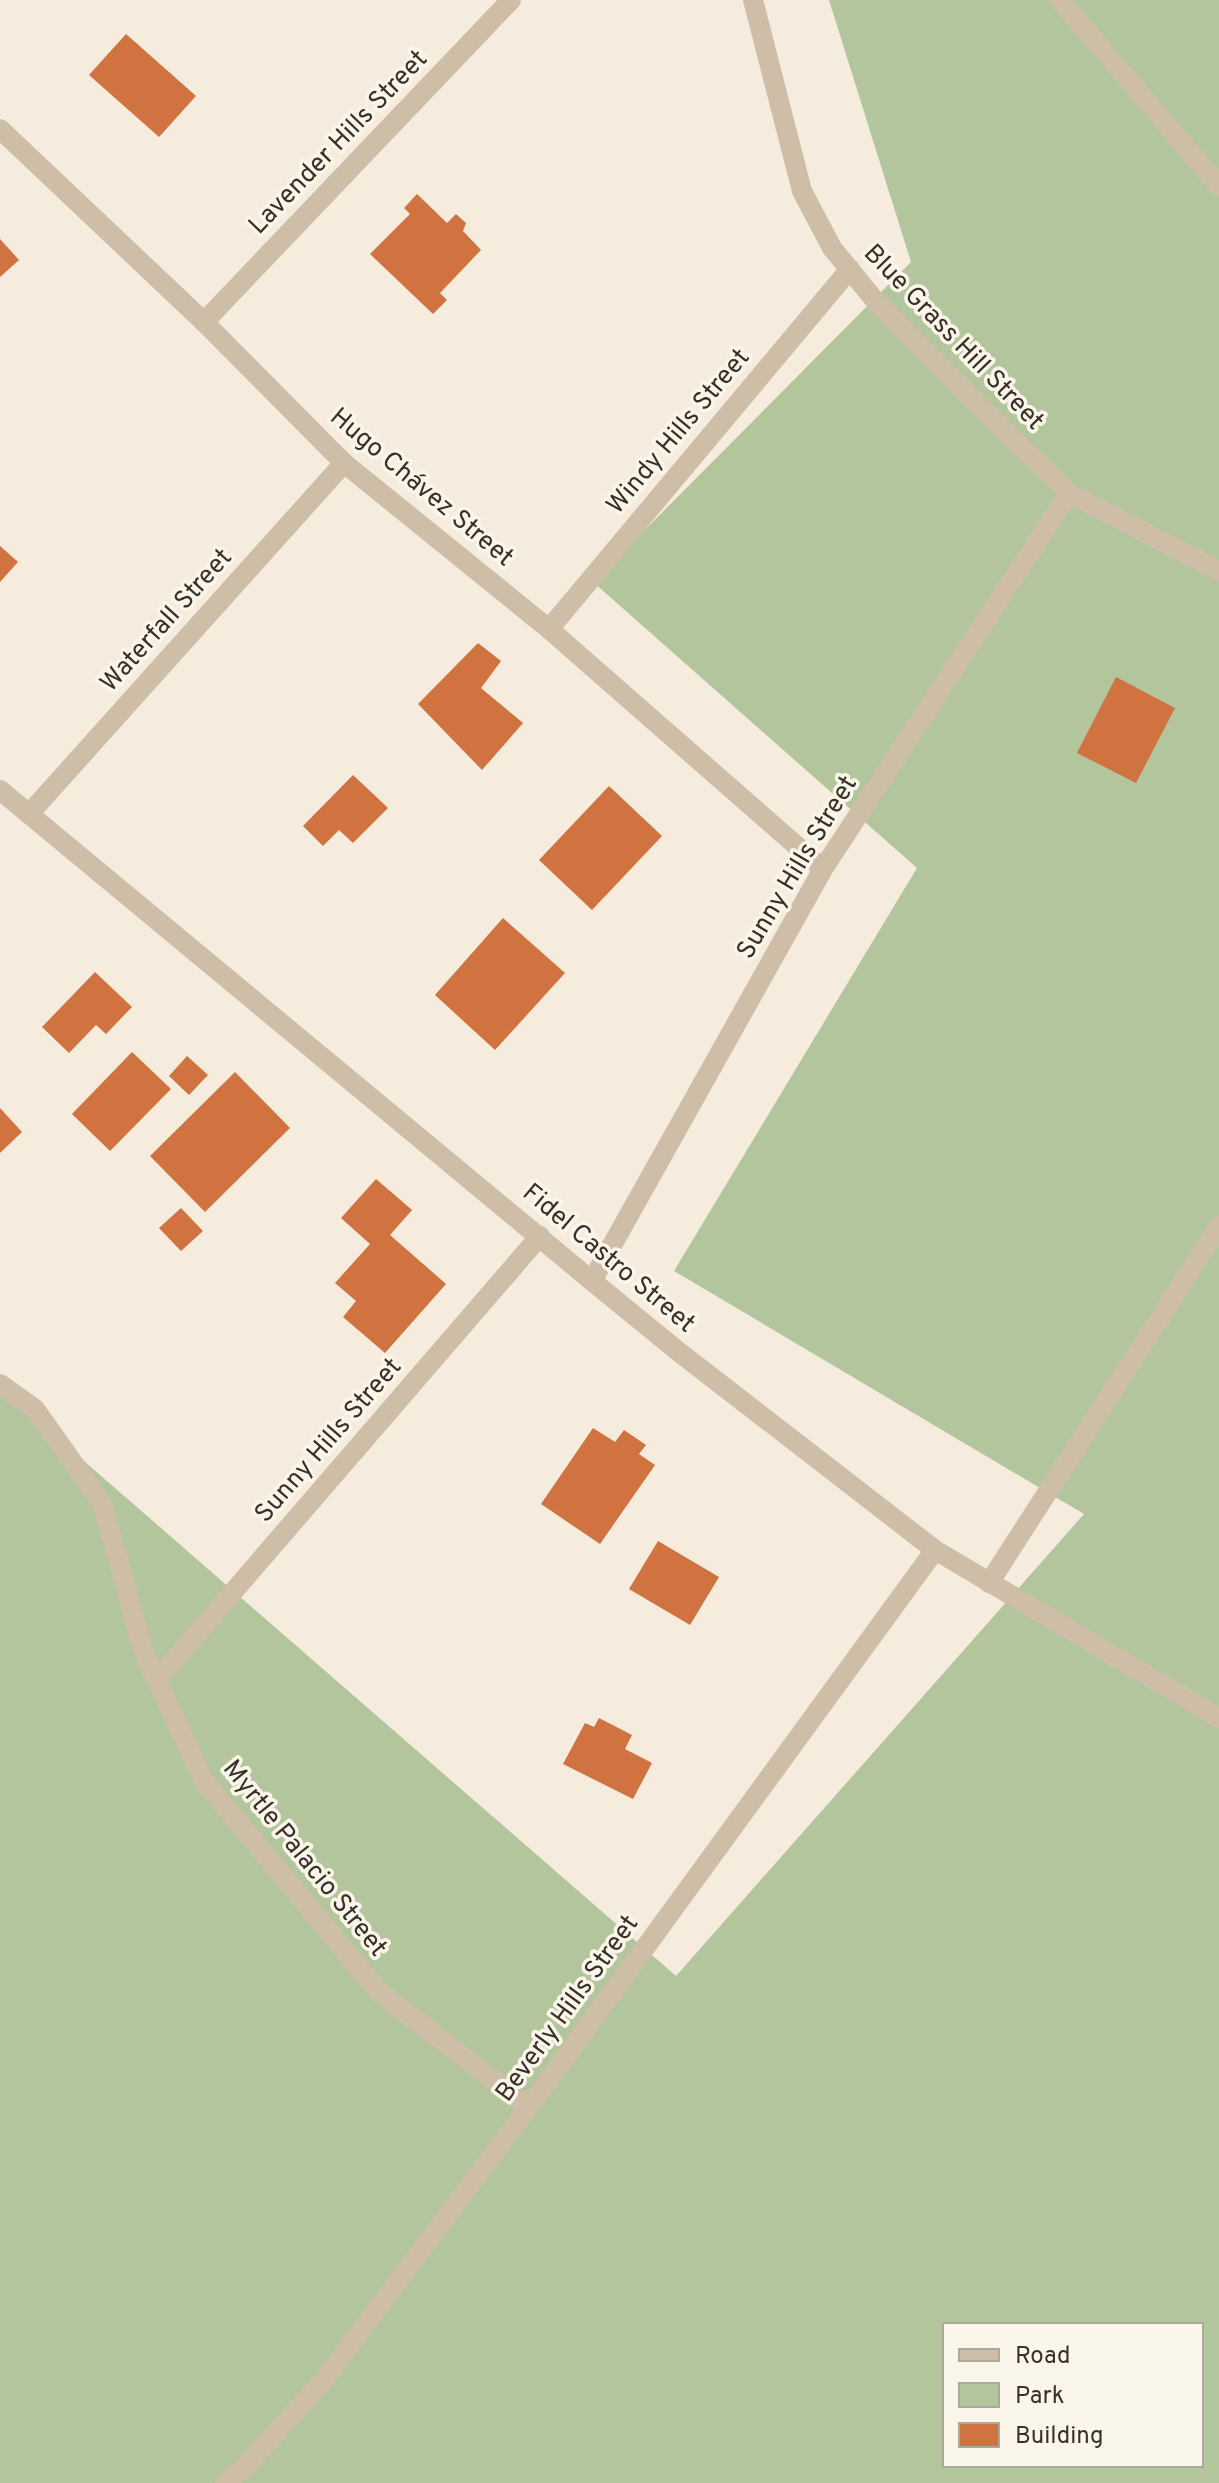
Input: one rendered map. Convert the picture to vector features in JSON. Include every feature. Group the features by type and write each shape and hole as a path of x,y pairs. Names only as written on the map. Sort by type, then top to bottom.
{"street":[{"name":"Lavender Hills Street","path":"204,322 511,0"},
{"name":"Blue Grass Hill Street","path":"753,0 802,191 832,248 873,298 1069,493 1219,571"},
{"path":"1060,0 1219,186"},
{"name":"Hugo Chávez Street","path":"0,129 204,322 344,463 549,629 823,869"},
{"name":"Windy Hills Street","path":"549,629 850,269"},
{"name":"Waterfall Street","path":"29,814 344,463"},
{"name":"Sunny Hills Street","path":"592,1281 823,869 1069,493"},
{"name":"Fidel Castro Street","path":"0,790 679,1352 935,1550 1219,1718"},
{"path":"989,1583 1219,1226"},
{"name":"Sunny Hills Street","path":"157,1680 540,1236"},
{"name":"Myrtle Palacio Street","path":"0,1384 35,1409 103,1505 143,1650 203,1780 379,1992 529,2107"},
{"name":"Beverly Hills Street","path":"225,2483 244,2468 323,2381 529,2107 935,1550"}],"green space":[{"path":"829,0 1219,0 1219,2483 0,2483 0,1388 676,1976 1084,1514 674,1271 917,868 593,582 911,262"}],"building":[{"path":"126,34 196,96 159,137 89,75"},
{"path":"417,194 447,223 456,214 466,223 463,231 481,250 440,293 447,300 433,314 370,254 410,214 404,208"},
{"path":"0,239 19,260 0,277"},
{"path":"0,546 18,562 0,582"},
{"path":"478,643 501,661 481,688 523,723 482,770 418,704"},
{"path":"1116,677 1175,708 1136,783 1077,753"},
{"path":"353,775 388,808 353,843 339,830 323,846 303,826"},
{"path":"609,786 662,836 592,910 539,860"},
{"path":"503,918 565,973 495,1050 435,995"},
{"path":"95,972 132,1007 106,1034 96,1025 69,1053 42,1027"},
{"path":"132,1052 171,1089 110,1151 72,1114"},
{"path":"187,1056 208,1075 189,1095 169,1076"},
{"path":"235,1072 290,1128 205,1212 150,1156"},
{"path":"0,1108 22,1132 0,1153"},
{"path":"376,1179 412,1210 390,1235 446,1284 385,1353 343,1317 356,1301 335,1283 370,1244 341,1218"},
{"path":"181,1208 203,1231 181,1251 159,1228"},
{"path":"593,1428 615,1442 624,1430 646,1445 639,1454 655,1465 600,1544 541,1504"},
{"path":"658,1541 719,1577 690,1625 629,1589"},
{"path":"599,1718 632,1735 625,1749 652,1763 633,1799 563,1764 585,1723 594,1727"}]}
